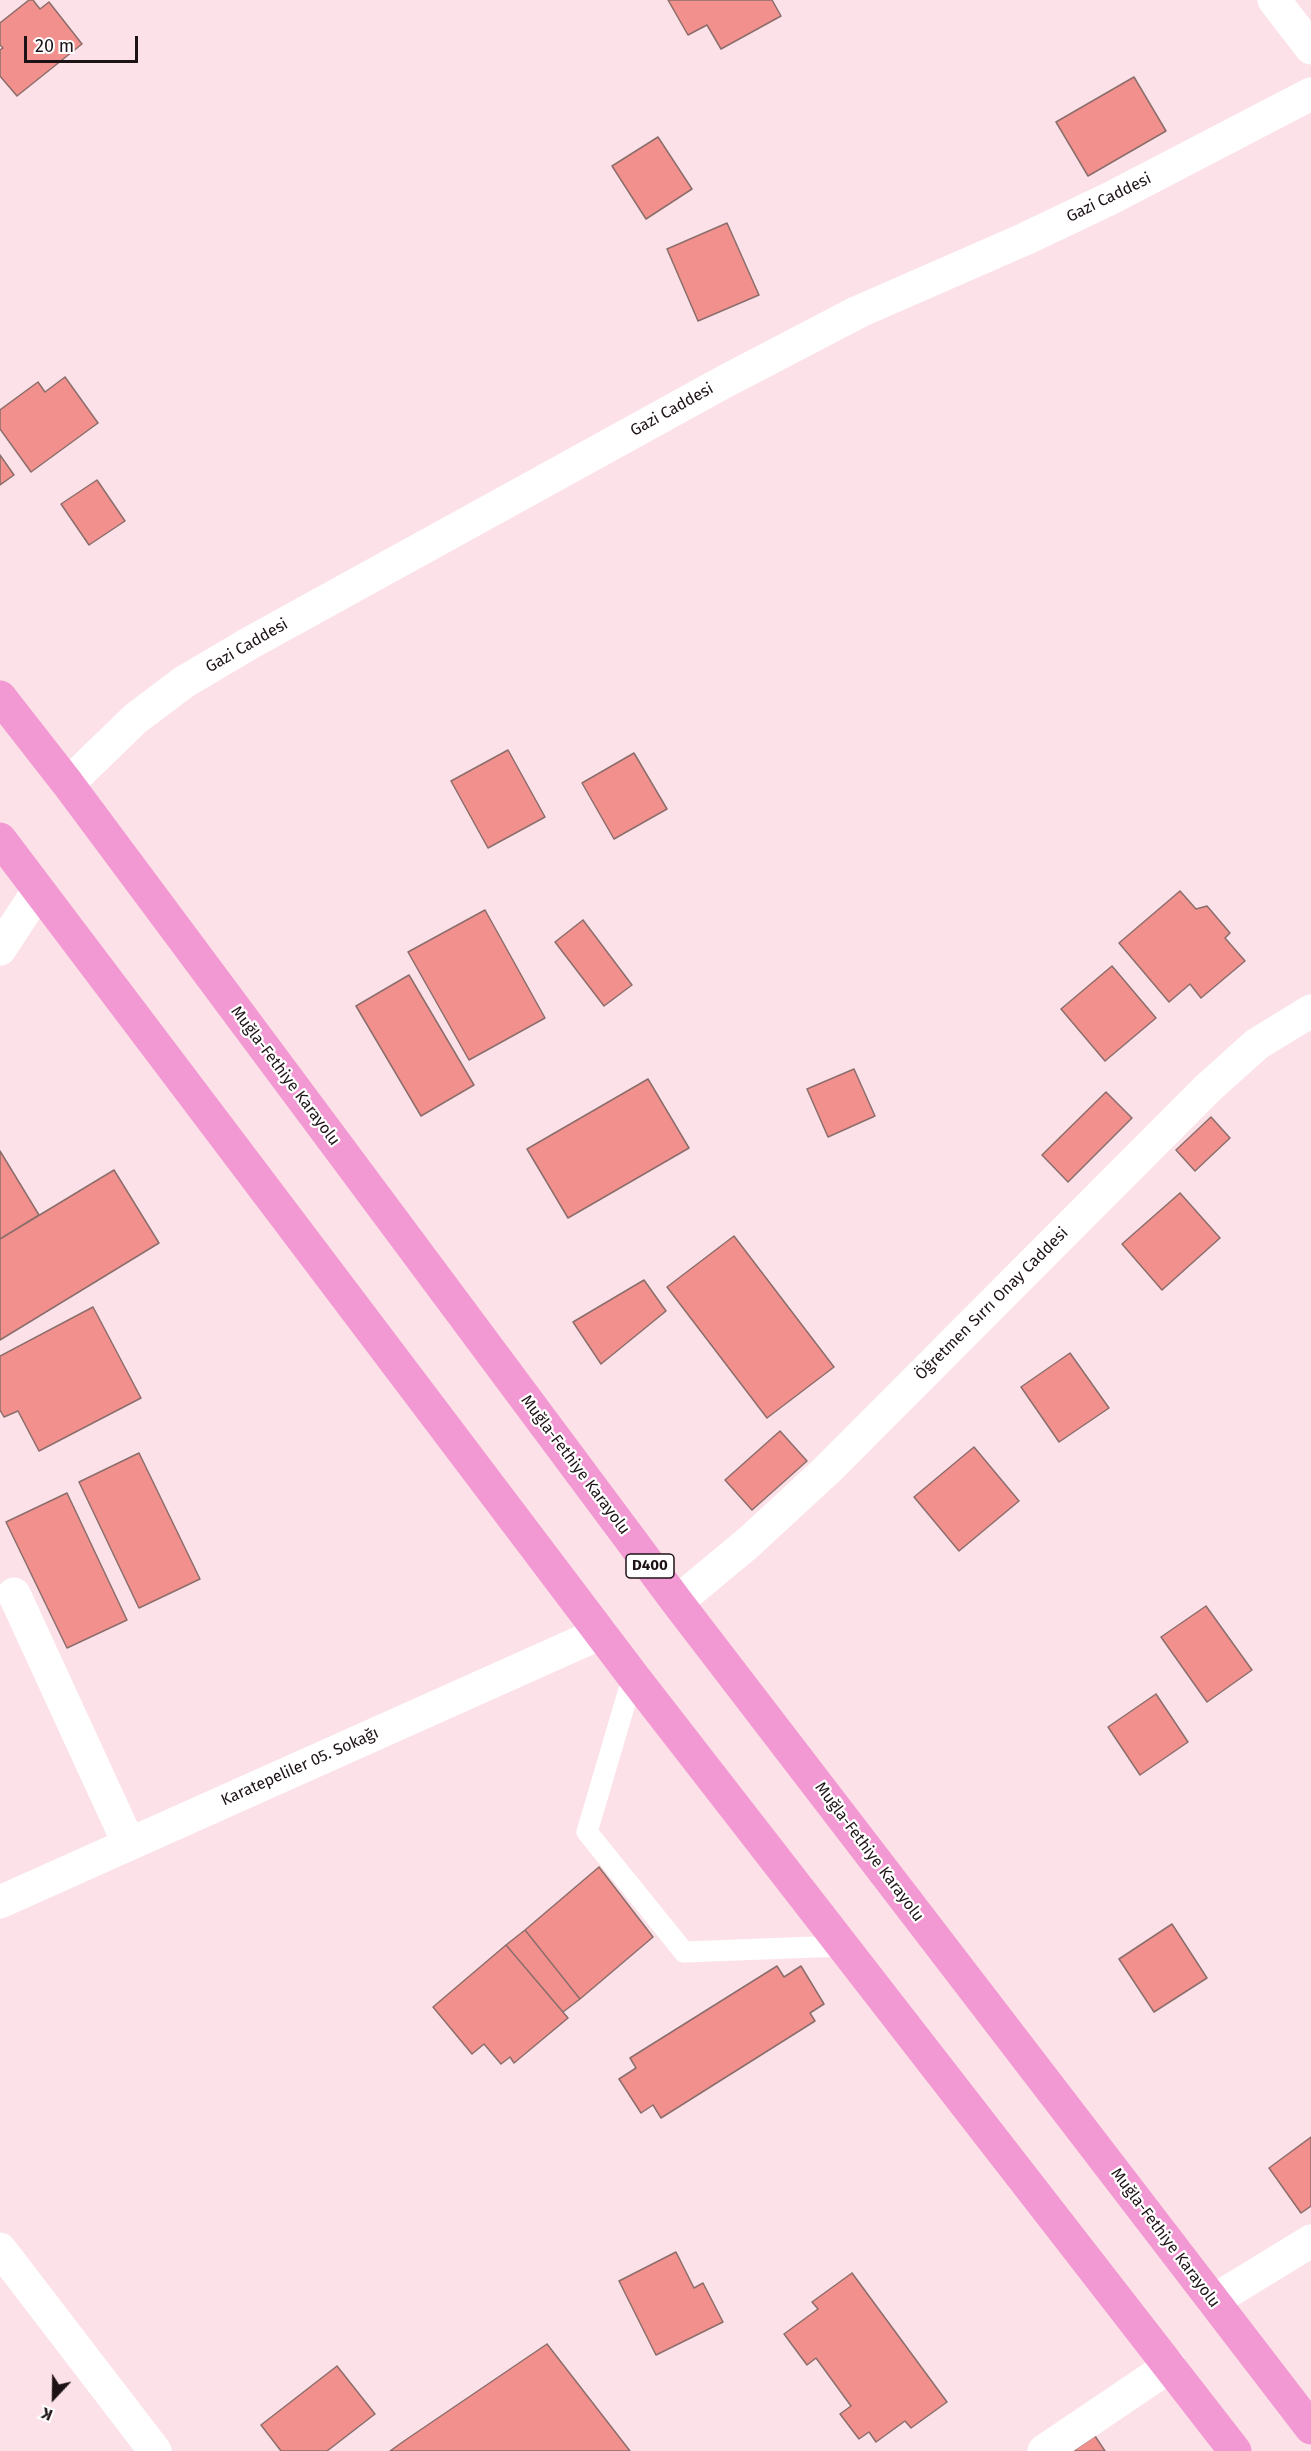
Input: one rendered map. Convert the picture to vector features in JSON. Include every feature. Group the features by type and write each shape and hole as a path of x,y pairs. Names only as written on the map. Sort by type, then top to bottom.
{"highway":[{"name":"Muğla-Fethiye Karayolu","path":"0,697 68,784 677,1602 1311,2428"},
{"path":"0,839 633,1676 1235,2451"}],"street":[{"path":"1274,0 1311,48"},
{"name":"Gazi Caddesi","path":"68,784 135,719 184,682 324,602 711,388 858,312 1025,239 1111,198 1311,94"},
{"path":"0,949 38,891"},
{"name":"Öğretmen Sırrı Onay Caddesi","path":"677,1602 748,1543 826,1471 1208,1088 1257,1044 1311,1011"},
{"path":"14,1594 129,1844"},
{"name":"Karatepeliler 05. Sokağı","path":"0,1902 601,1633"},
{"path":"1213,2301 1311,2241"},
{"path":"0,2248 155,2451"},
{"path":"1044,2451 1170,2366"}],"lane":[{"path":"633,1676 587,1832 684,1952 842,1946"}],"building":[{"path":"29,0 33,0 40,9 49,2 82,44 17,96 0,76 0,50 3,48 0,45 0,23"},
{"path":"668,0 772,0 781,16 721,49 707,25 688,35"},
{"path":"1134,77 1166,131 1088,176 1056,122"},
{"path":"658,137 692,189 646,219 612,166"},
{"path":"727,223 759,295 698,321 667,249"},
{"path":"65,377 98,423 31,472 0,429 0,410 38,382 45,392"},
{"path":"0,455 14,475 0,485"},
{"path":"97,480 125,521 89,545 61,504"},
{"path":"508,750 545,817 488,848 451,781"},
{"path":"634,753 667,809 614,839 582,783"},
{"path":"1180,891 1196,909 1207,906 1230,933 1225,938 1245,961 1201,998 1190,984 1169,1002 1119,943"},
{"path":"485,910 545,1018 469,1060 408,952"},
{"path":"583,920 632,985 604,1006 555,942"},
{"path":"1112,966 1156,1018 1105,1061 1061,1009"},
{"path":"409,975 474,1085 421,1116 356,1006"},
{"path":"854,1069 875,1116 828,1137 807,1089"},
{"path":"648,1079 689,1148 568,1218 527,1149"},
{"path":"1106,1092 1132,1118 1068,1182 1042,1155"},
{"path":"1211,1117 1230,1138 1195,1171 1176,1150"},
{"path":"0,1151 39,1215 0,1239"},
{"path":"114,1170 159,1243 0,1340 0,1239"},
{"path":"1180,1193 1220,1238 1162,1290 1122,1244"},
{"path":"734,1236 834,1367 767,1418 667,1287"},
{"path":"644,1280 666,1311 601,1364 573,1322"},
{"path":"93,1307 141,1398 39,1451 18,1411 4,1417 0,1410 0,1356"},
{"path":"1070,1353 1109,1408 1059,1442 1021,1387"},
{"path":"780,1431 807,1461 752,1510 725,1480"},
{"path":"974,1447 1019,1501 959,1551 914,1497"},
{"path":"139,1453 200,1579 139,1608 79,1482"},
{"path":"67,1493 127,1620 67,1648 6,1522"},
{"path":"1206,1606 1252,1670 1207,1702 1161,1637"},
{"path":"1156,1694 1188,1742 1140,1775 1108,1727"},
{"path":"599,1867 653,1937 580,1999 525,1930"},
{"path":"1172,1924 1207,1978 1154,2012 1119,1959"},
{"path":"525,1930 580,1999 563,2012 506,1945"},
{"path":"506,1945 568,2018 514,2063 510,2057 501,2064 484,2044 472,2054 433,2007"},
{"path":"777,1966 784,1977 801,1966 824,2004 810,2013 815,2021 661,2118 653,2105 641,2113 619,2079 636,2068 630,2058"},
{"path":"1311,2137 1311,2206 1301,2213 1269,2168"},
{"path":"676,2252 694,2288 703,2283 723,2322 656,2355 619,2281"},
{"path":"852,2273 947,2402 911,2428 905,2421 876,2442 869,2432 859,2439 840,2414 851,2406 816,2358 807,2365 784,2334 818,2309 812,2302"},
{"path":"547,2344 630,2451 390,2451 404,2441"},
{"path":"337,2366 375,2414 327,2451 281,2451 261,2425"},
{"path":"1095,2436 1105,2451 1073,2451"}]}
